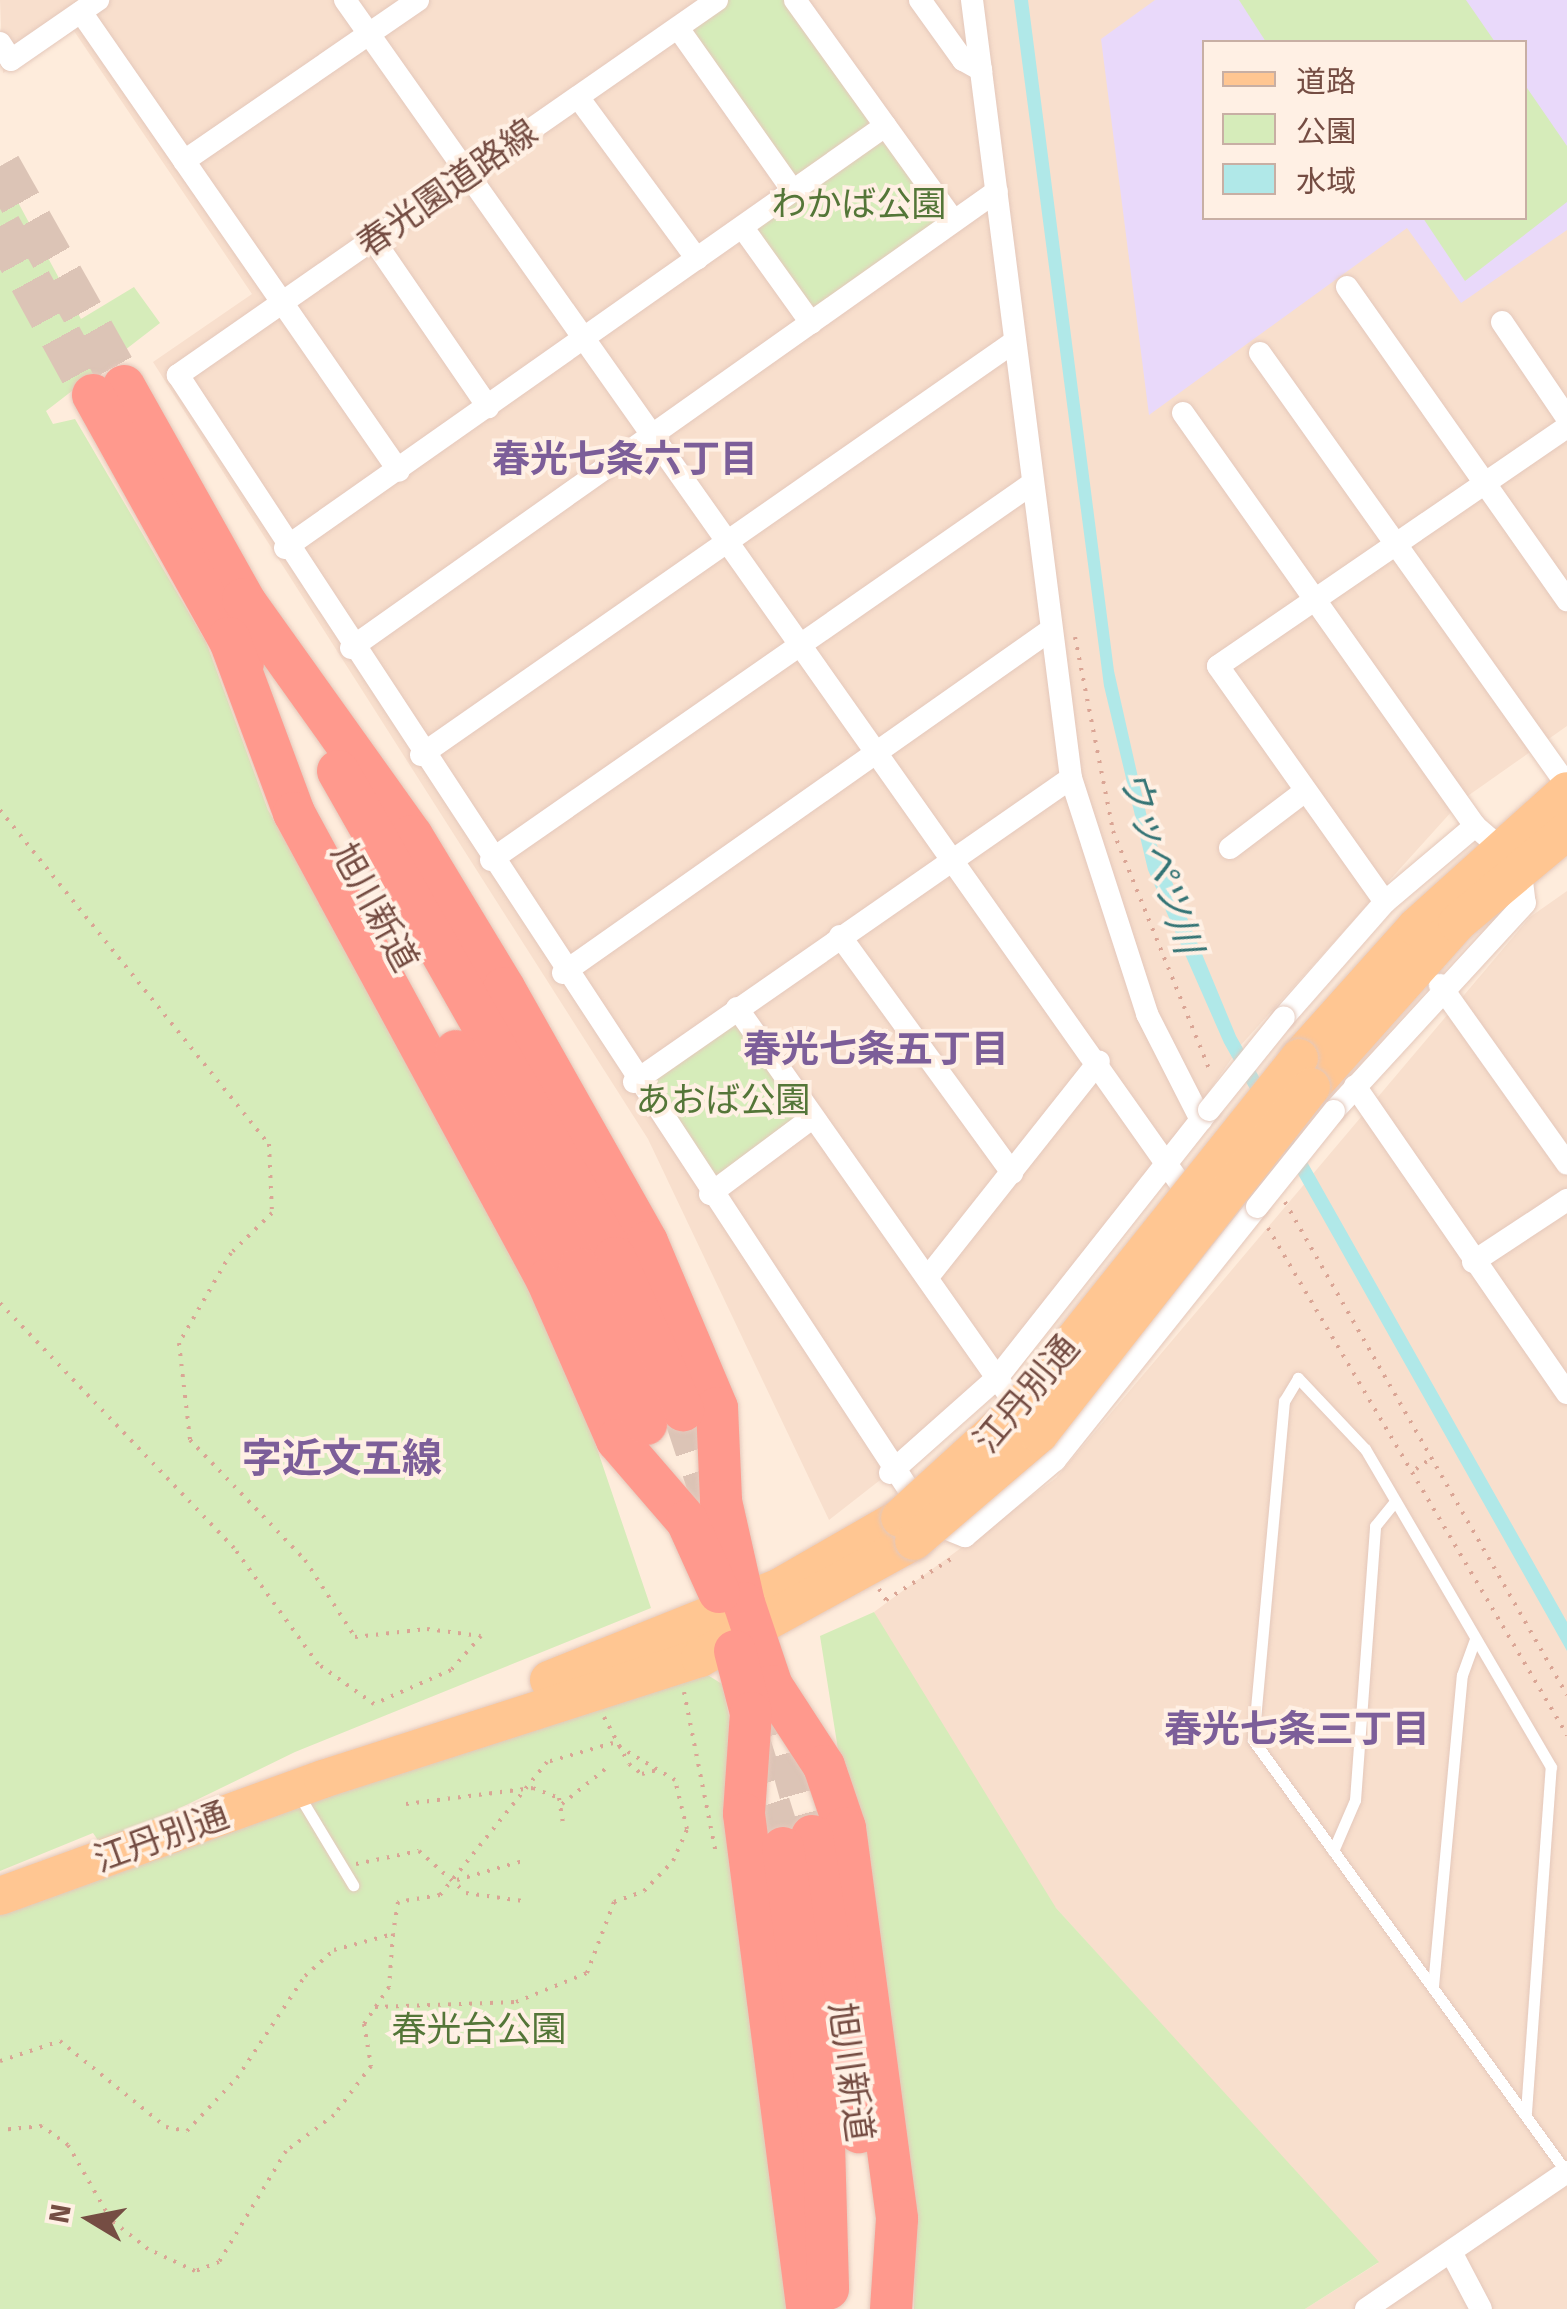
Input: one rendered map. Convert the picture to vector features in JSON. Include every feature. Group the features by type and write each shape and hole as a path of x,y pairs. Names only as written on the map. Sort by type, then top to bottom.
{"highway":[{"name":"旭川新道","path":"108,391 243,599 614,1258 665,1417 578,1270 229,638 108,391"},
{"path":"243,599 412,836 647,1242 717,1408 721,1501 750,1712 744,1814 807,2309"},
{"path":"229,638 294,813 548,1280 617,1440 687,1521 772,1686 824,1766 845,1828 897,2219 890,2309"},
{"name":"旭川新道","path":"829,2309 824,2144 797,1842 882,2309"}],"main road":[{"name":"江丹別通","path":"0,1896 739,1623 916,1542 1039,1434 1383,1000 1499,844 1561,818"}],"street":[{"path":"345,0 1226,1246"},
{"path":"184,161 418,0"},
{"name":"春光園道路線","path":"285,548 178,376 717,0"},
{"path":"795,0 954,222"},
{"path":"920,0 963,60 982,70"},
{"path":"972,0 1034,483 1049,631 1072,778 1147,1014 1205,1115"},
{"path":"0,43 11,60 90,6 184,161 399,470"},
{"path":"678,28 792,191"},
{"path":"578,96 697,259"},
{"path":"885,126 285,548 890,1473 930,1522 965,1536 1055,1460 1256,1214 1315,1085 1355,1086"},
{"path":"351,648 997,191"},
{"path":"744,228 811,323"},
{"path":"373,239 488,407"},
{"path":"1346,287 1567,600"},
{"path":"1502,322 1567,418"},
{"path":"421,754 1014,342"},
{"path":"1260,353 1398,542 1561,818"},
{"path":"1184,413 1314,600 1499,844 1525,903 1440,985 1355,1086"},
{"path":"1384,902 1218,666 1567,426"},
{"path":"491,860 1034,483"},
{"path":"563,972 876,748 1049,631"},
{"path":"634,1082 1072,778"},
{"path":"1230,848 1306,790"},
{"path":"890,1473 997,1378 1284,1017 1384,902 1499,844"},
{"path":"840,936 1012,1173"},
{"path":"1440,985 1567,1164"},
{"path":"737,1008 1055,1460"},
{"path":"928,1277 1098,1062"},
{"path":"1355,1086 1567,1393"},
{"path":"710,1194 812,1118"},
{"path":"1474,1262 1567,1200"},
{"path":"1366,2309 1567,2173"},
{"path":"1451,2252 1482,2309"}],"lane":[{"path":"1526,2112 1551,1767 1396,1501 1330,1404 1298,1378 1284,1402 1253,1740 1567,2173"},
{"path":"1333,1851 1355,1800 1374,1526 1396,1501"},
{"path":"1432,1986 1462,1675 1474,1640"},
{"path":"309,1784 352,1885"}],"path":[{"path":"0,810 269,1144 272,1212 231,1253 178,1343 190,1440 306,1560 354,1637 427,1629 481,1636 451,1670 374,1704 318,1664 234,1548 0,1303"},
{"path":"1256,1214 1309,1284 1567,1735"},
{"path":"1416,1469 1432,1458"},
{"path":"886,1600 916,1542"},
{"path":"603,1714 612,1743 642,1774 662,1769"},
{"path":"0,2130 42,2126 68,2145 111,2220 194,2271 218,2262 286,2151 334,2114 371,2066 364,2024 389,1986 398,1902 440,1895 453,1883 518,1791 547,1762 612,1743 675,1780 687,1829 644,1891 614,1902 587,1974 516,2002 376,2007"},
{"path":"562,1804 609,1766"},
{"path":"406,1804 518,1791 547,1792 562,1804 564,1829"},
{"path":"347,1848 370,1866 418,1852 453,1883 483,1899 523,1902"},
{"path":"453,1883 523,1861"},
{"path":"0,2061 29,2044 60,2041 166,2127 187,2131 237,2078 305,1976 334,1950 393,1934"}],"shaded area":[{"path":"0,0 1567,0 1567,726 1462,800 1240,1046 1017,1373 829,1520 648,1139 153,362 252,294 74,31 3,73"},
{"path":"1155,0 1567,0 1567,230 1461,303 1407,228 1149,415 1101,39"},
{"path":"1567,891 1567,2309 1305,2309 1378,2263 976,1820 874,1612 1056,1478 1530,917"}],"green space":[{"name":"わかば公園","path":"717,0 795,0 954,221 811,323 743,228 792,191 678,28"},
{"path":"1239,0 1466,0 1494,40 1265,40"},
{"path":"1527,88 1567,146 1567,202 1465,281 1424,220 1527,220"},
{"path":"0,169 81,319 134,287 160,323 46,411 53,424 75,419 206,642 268,810 506,1238 589,1425 651,1608 295,1752 102,1846 93,1833 0,1871"},
{"name":"あおば公園","path":"737,1008 811,1118 706,1189 632,1079"},
{"path":"874,1612 1056,1908 1379,2262 1305,2309 914,2309 915,2235 820,1636"},
{"name":"春光台公園","path":"706,1674 722,1684 736,1749 789,2309 0,2309 0,1907 323,1786"}],"water":[{"name":"ウッペツ川","path":"1014,0 1028,0 1114,671 1149,826 1236,1036 1567,1622 1567,1651 1224,1043 1148,870 1104,686"}],"tunnel":[{"path":"0,166 124,386"},
{"path":"0,226 93,395"},
{"path":"683,1410 716,1510"},
{"path":"772,1692 812,1836"},
{"path":"750,1744 783,1848"}],"district":[{"name":"春光七条六丁目","path":"625,460"},
{"name":"春光七条五丁目","path":"876,1050"},
{"name":"字近文五線","path":"342,1459"},
{"name":"春光七条三丁目","path":"1297,1730"}]}
